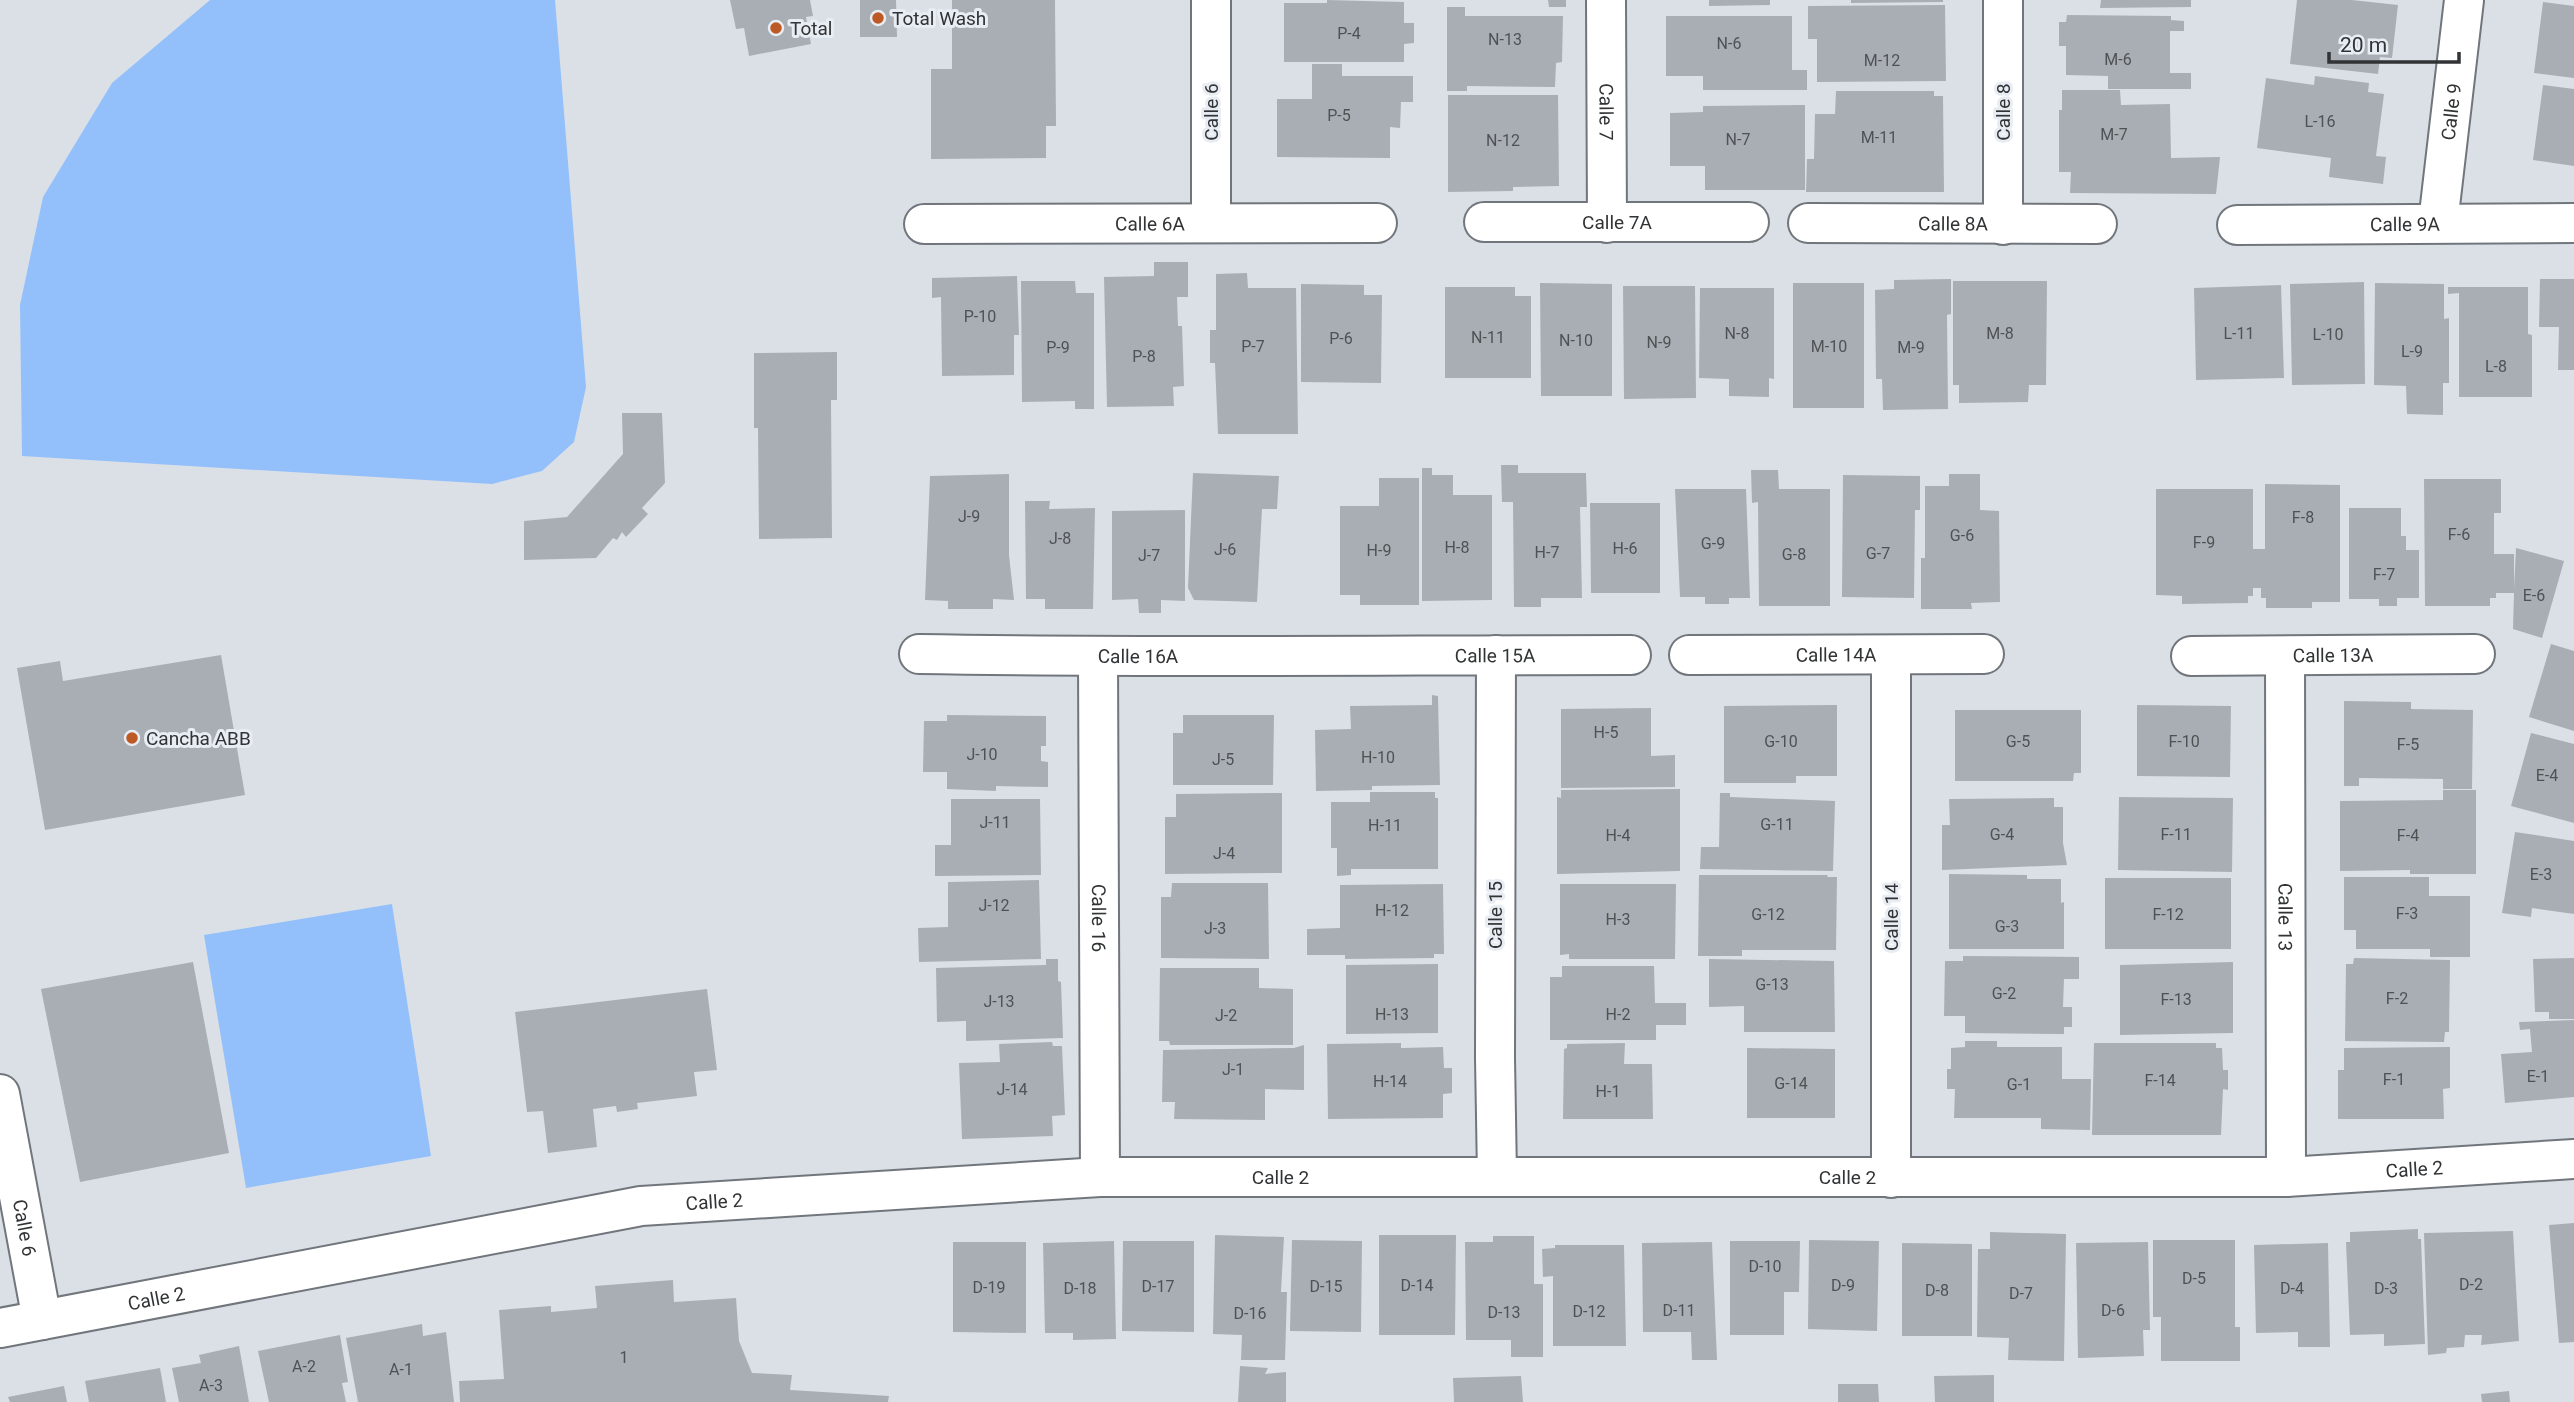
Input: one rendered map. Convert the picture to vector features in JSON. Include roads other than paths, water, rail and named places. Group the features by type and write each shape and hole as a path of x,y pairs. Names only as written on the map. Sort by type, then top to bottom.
{"street":[{"name":"Calle 6","path":"1210,0 1211,223"},
{"name":"Calle 7","path":"1606,0 1607,223"},
{"name":"Calle 8","path":"2003,0 2003,225"},
{"name":"Calle 9","path":"2438,223 2465,0"},
{"name":"Calle 7A","path":"1484,222 1749,222"},
{"name":"Calle 6A","path":"924,224 1377,223"},
{"name":"Calle 8A","path":"1808,223 2097,224"},
{"name":"Calle 9A","path":"2237,225 2574,223"},
{"name":"Calle 16A","path":"919,654 1098,657 1358,654"},
{"name":"Calle 15A","path":"1358,654 1631,655"},
{"name":"Calle 14A","path":"1689,655 1984,654"},
{"name":"Calle 13A","path":"2191,656 2475,654"},
{"name":"Calle 15","path":"1496,655 1497,1175"},
{"name":"Calle 14","path":"1891,656 1891,1178"},
{"name":"Calle 13","path":"2285,656 2286,1177"},
{"name":"Calle 16","path":"1098,657 1100,1177"},
{"name":"Calle 6","path":"0,1094 42,1320"},
{"name":"Calle 2","path":"0,1328 641,1206 1100,1177 2286,1177 2574,1159"}],"place":[{"name":"Total Wash","path":"878,18"},
{"name":"Total","path":"776,28"},
{"name":"Cancha ABB","path":"132,738"}]}
